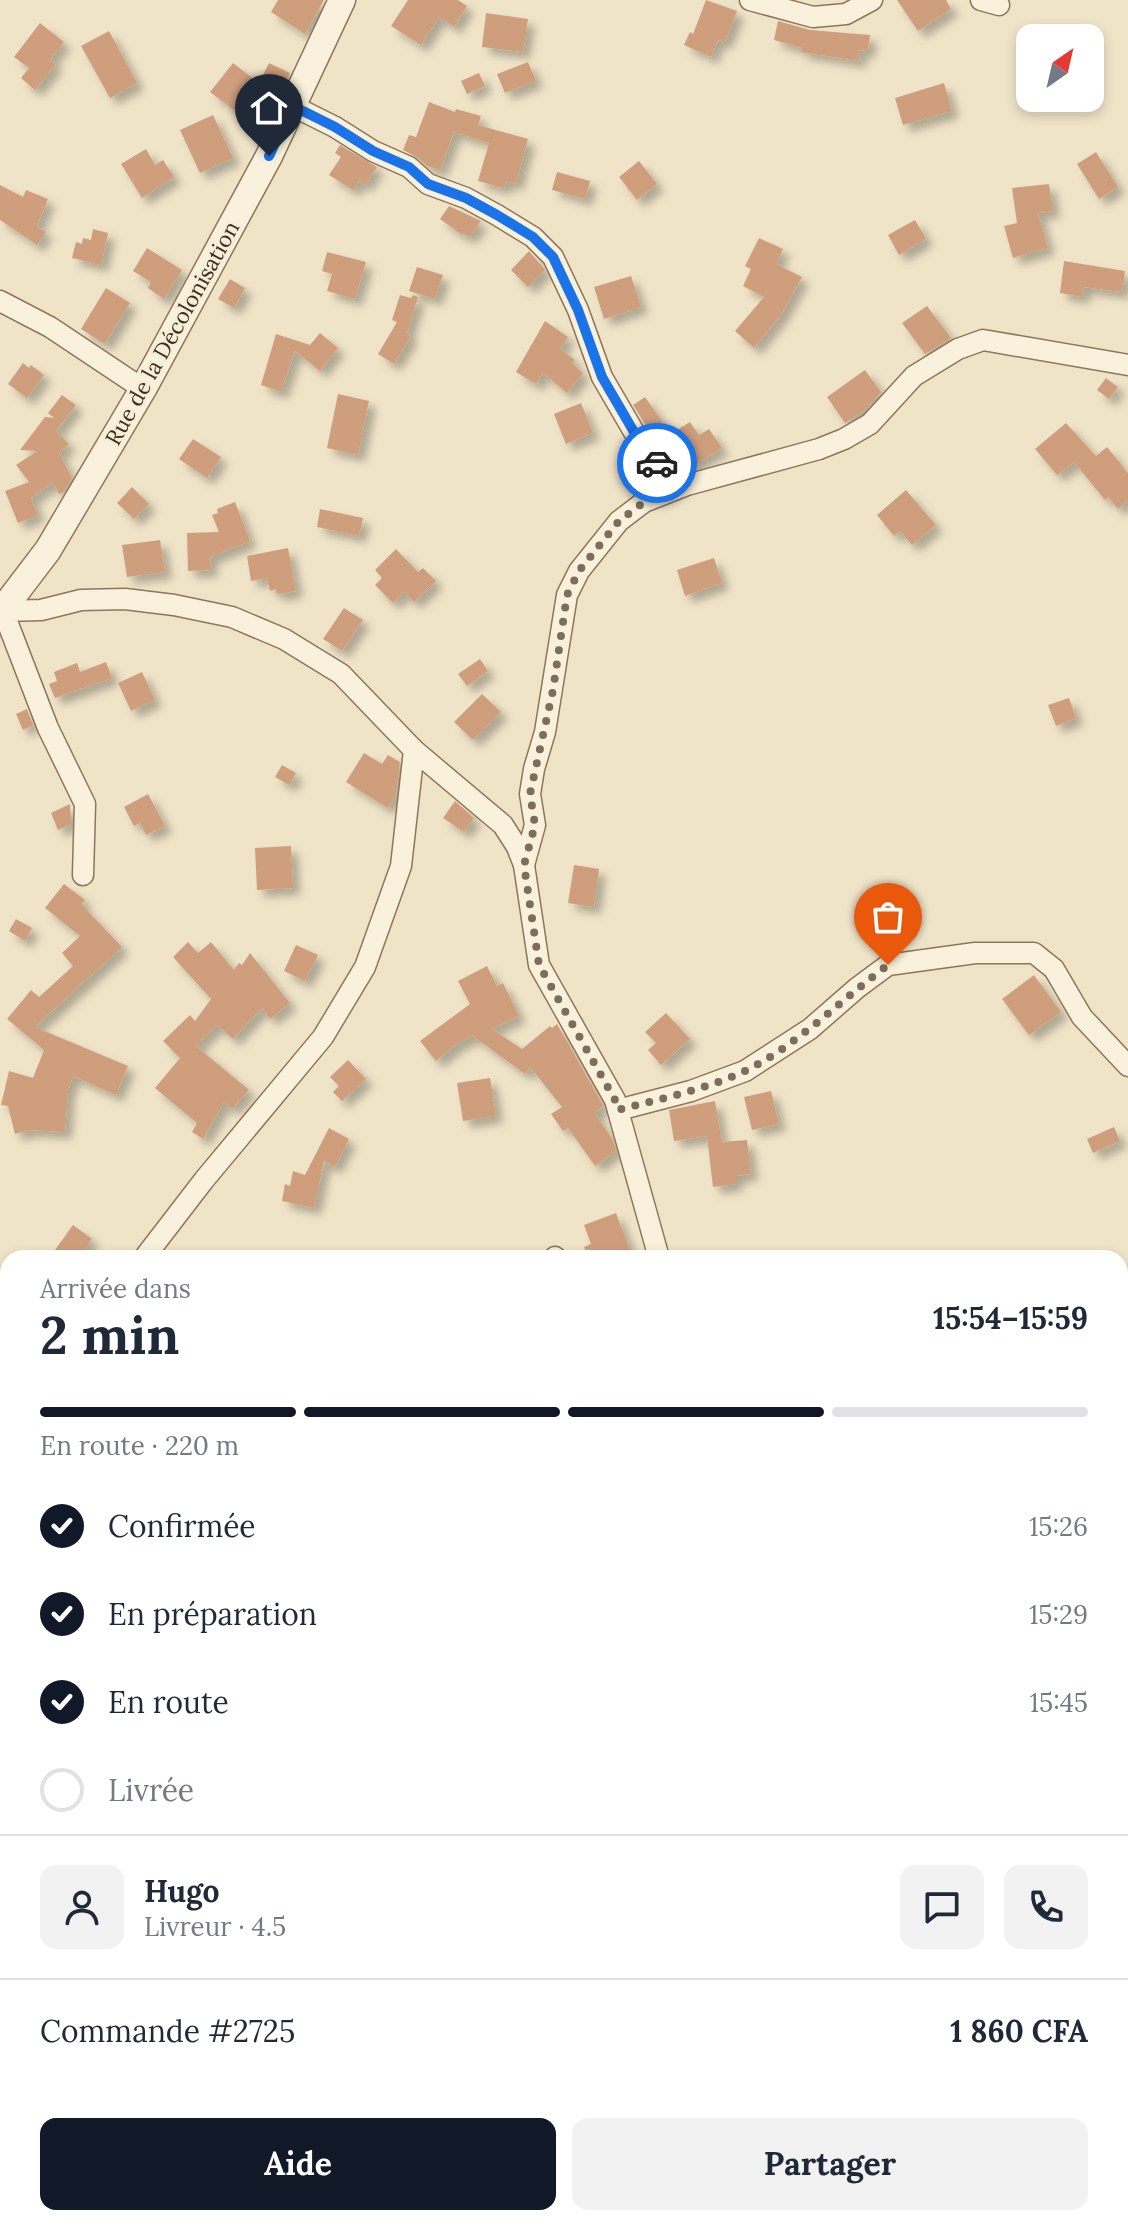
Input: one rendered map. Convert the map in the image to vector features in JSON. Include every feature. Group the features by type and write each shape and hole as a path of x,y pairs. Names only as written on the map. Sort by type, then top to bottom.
{"street":[{"name":"Rue de la Décolonisation","path":"1,612 48,550 143,389 269,156 342,0"},
{"path":"750,0 813,17 846,14 872,0"},
{"path":"293,106 373,151 409,167 428,184 466,198 533,237 553,257 578,310 602,377 634,432 676,489"},
{"path":"0,301 50,327 143,389"},
{"path":"524,865 535,825 530,794 551,704 567,595 579,571 619,521 644,502 676,489 819,449 844,439 870,424 914,376 958,349 983,340 1128,365"},
{"path":"83,875 85,804 48,728 1,612 41,610 81,600 125,599 174,605 232,617 284,639 341,674 414,750 503,825 517,847 524,865 539,965 615,1100 657,1250"},
{"path":"151,1250 204,1180 323,1037 365,967 401,866 414,750"},
{"path":"618,1110 691,1091 745,1071 810,1029 888,965 975,953 1034,953 1054,969 1082,1017 1128,1066"}],"building":[{"path":"278,0 324,0 305,34 271,12"},
{"path":"408,0 458,0 467,6 454,27 439,17 421,45 391,26"},
{"path":"706,0 737,11 725,42 718,40 711,57 684,45 690,32 693,34"},
{"path":"897,0 946,0 951,9 918,31"},
{"path":"486,13 528,19 523,52 482,47"},
{"path":"778,21 810,30 870,35 868,51 860,50 859,61 801,52 802,48 774,40"},
{"path":"40,23 64,42 50,60 56,64 35,90 21,78 29,68 14,57"},
{"path":"109,31 137,83 110,98 81,46"},
{"path":"528,62 536,81 505,93 497,74"},
{"path":"233,63 259,83 269,63 290,73 263,132 210,92"},
{"path":"479,73 485,86 467,94 461,81"},
{"path":"944,83 952,111 903,125 895,98"},
{"path":"429,102 455,112 456,109 481,116 478,125 528,139 516,184 506,181 504,188 478,181 489,143 454,132 440,170 427,166 403,150 409,135 416,137"},
{"path":"213,115 233,158 200,173 180,130"},
{"path":"340,145 377,167 365,185 359,181 353,190 329,175 341,157 335,153"},
{"path":"146,149 155,165 163,160 174,177 142,198 121,164"},
{"path":"1096,152 1118,187 1099,199 1077,164"},
{"path":"639,161 657,184 637,200 619,177"},
{"path":"557,172 590,181 585,199 552,190"},
{"path":"1049,184 1053,211 1038,213 1048,248 1013,258 1004,226 1017,223 1012,188"},
{"path":"0,185 23,197 26,190 48,199 37,226 46,232 37,245 0,220"},
{"path":"449,206 481,221 470,237 462,235 440,219"},
{"path":"915,220 926,239 899,255 888,235"},
{"path":"93,229 108,233 101,265 72,258 76,242 82,244 83,238 91,240"},
{"path":"759,238 783,249 776,264 802,277 781,315 754,348 735,331 764,297 743,286 751,269 745,266"},
{"path":"147,248 182,270 164,299 148,288 151,282 133,271"},
{"path":"529,251 545,270 528,287 511,270"},
{"path":"327,252 366,262 355,299 327,291 332,274 322,271"},
{"path":"1064,261 1125,271 1122,292 1084,287 1082,297 1060,293"},
{"path":"417,267 443,275 435,299 409,291"},
{"path":"631,276 641,307 604,319 594,287"},
{"path":"230,279 245,288 234,308 218,299"},
{"path":"106,288 130,303 105,344 81,329"},
{"path":"400,295 418,297 407,333 411,336 394,364 378,354 397,322 392,320"},
{"path":"927,306 951,338 925,354 902,323"},
{"path":"545,321 568,337 560,349 575,360 572,363 583,373 567,393 543,373 536,384 516,372"},
{"path":"320,333 338,348 320,371 295,351 281,392 261,385 276,334 310,345"},
{"path":"23,363 44,375 27,398 8,384"},
{"path":"865,370 881,392 866,409 845,423 827,397"},
{"path":"1106,378 1118,387 1109,399 1097,390"},
{"path":"338,394 369,401 358,455 327,448"},
{"path":"62,395 76,405 56,431 69,444 59,453 72,478 64,492 59,494 53,482 31,498 38,515 18,523 5,491 29,482 16,465 37,451 20,450 45,417 54,418 48,413"},
{"path":"645,397 663,423 650,432 633,405"},
{"path":"581,403 593,433 566,444 554,414"},
{"path":"690,422 699,435 709,429 722,448 693,466 672,433"},
{"path":"1066,423 1096,456 1107,447 1128,473 1128,500 1118,509 1108,497 1105,500 1074,462 1057,475 1035,449"},
{"path":"193,439 221,457 207,478 179,459"},
{"path":"132,487 149,504 134,519 117,503"},
{"path":"906,490 936,525 912,545 900,531 894,536 877,515"},
{"path":"235,502 250,541 210,557 211,570 188,571 187,533 219,532 212,515 218,513 217,509"},
{"path":"320,509 363,518 359,536 317,527"},
{"path":"160,540 165,572 127,577 122,545"},
{"path":"288,548 296,591 277,594 276,589 270,591 267,578 251,581 247,556"},
{"path":"396,549 418,572 423,568 436,581 414,602 404,592 393,603 375,585 382,578 375,570"},
{"path":"714,558 722,583 685,596 677,570"},
{"path":"344,608 363,620 342,651 323,639"},
{"path":"480,659 488,671 467,686 458,674"},
{"path":"106,662 112,678 55,698 49,684 57,681 54,672 77,663 80,672"},
{"path":"142,672 155,700 131,711 118,683"},
{"path":"482,694 501,712 473,740 454,722"},
{"path":"1069,698 1076,718 1056,726 1048,705"},
{"path":"27,709 33,725 23,730 16,714"},
{"path":"364,753 382,764 388,755 400,762 396,795 388,808 346,782"},
{"path":"282,765 296,773 289,785 275,777"},
{"path":"148,794 165,826 146,835 140,823 134,826 124,807"},
{"path":"455,801 474,818 464,832 443,818"},
{"path":"70,804 71,824 58,830 51,813"},
{"path":"291,846 293,888 257,890 255,848"},
{"path":"574,865 599,869 594,907 568,903"},
{"path":"64,884 85,900 81,904 122,947 35,1027 128,1066 116,1095 73,1076 68,1091 65,1132 31,1130 15,1134 8,1106 1,1105 9,1071 33,1078 44,1050 7,1019 31,990 39,997 73,966 62,953 80,936 45,908"},
{"path":"16,919 32,928 25,941 9,931"},
{"path":"188,942 198,953 211,942 234,970 250,953 290,1003 270,1019 262,1008 233,1039 217,1025 196,1046 249,1090 232,1109 224,1102 203,1139 192,1132 197,1123 155,1088 180,1058 163,1041 190,1015 195,1021 211,999 173,957"},
{"path":"296,945 318,955 305,981 284,971"},
{"path":"487,966 497,986 503,983 519,1016 492,1029 522,1049 550,1026 552,1028 557,1024 603,1105 595,1114 613,1140 616,1151 595,1166 568,1128 563,1131 551,1114 562,1107 530,1067 525,1074 473,1036 436,1061 420,1041 470,1004 458,981"},
{"path":"1034,975 1061,1012 1029,1035 1002,999"},
{"path":"666,1013 690,1039 661,1065 648,1050 656,1043 645,1032"},
{"path":"348,1060 366,1079 342,1101 333,1092 339,1086 330,1077"},
{"path":"490,1078 496,1116 463,1121 457,1083"},
{"path":"771,1091 779,1124 752,1130 744,1097"},
{"path":"715,1101 722,1142 747,1140 751,1174 736,1176 736,1184 713,1187 707,1136 674,1141 669,1110"},
{"path":"1114,1127 1120,1141 1093,1153 1087,1139"},
{"path":"329,1128 349,1139 335,1167 324,1161 314,1208 282,1201 285,1184 290,1186 293,1171 305,1175"},
{"path":"616,1213 630,1250 585,1250 584,1247 591,1244 584,1225"},
{"path":"73,1225 92,1239 84,1250 55,1250"}],"way so far":[{"path":"657,463 676,489 644,502 619,521 579,571 567,595 553,690 530,794 535,825 524,865 539,965 618,1110 691,1091 745,1071 810,1029 888,965"}],"route":[{"path":"269,156 293,106 373,151 409,167 428,184 466,198 533,237 553,257 578,310 602,377 634,432 657,463"}]}
